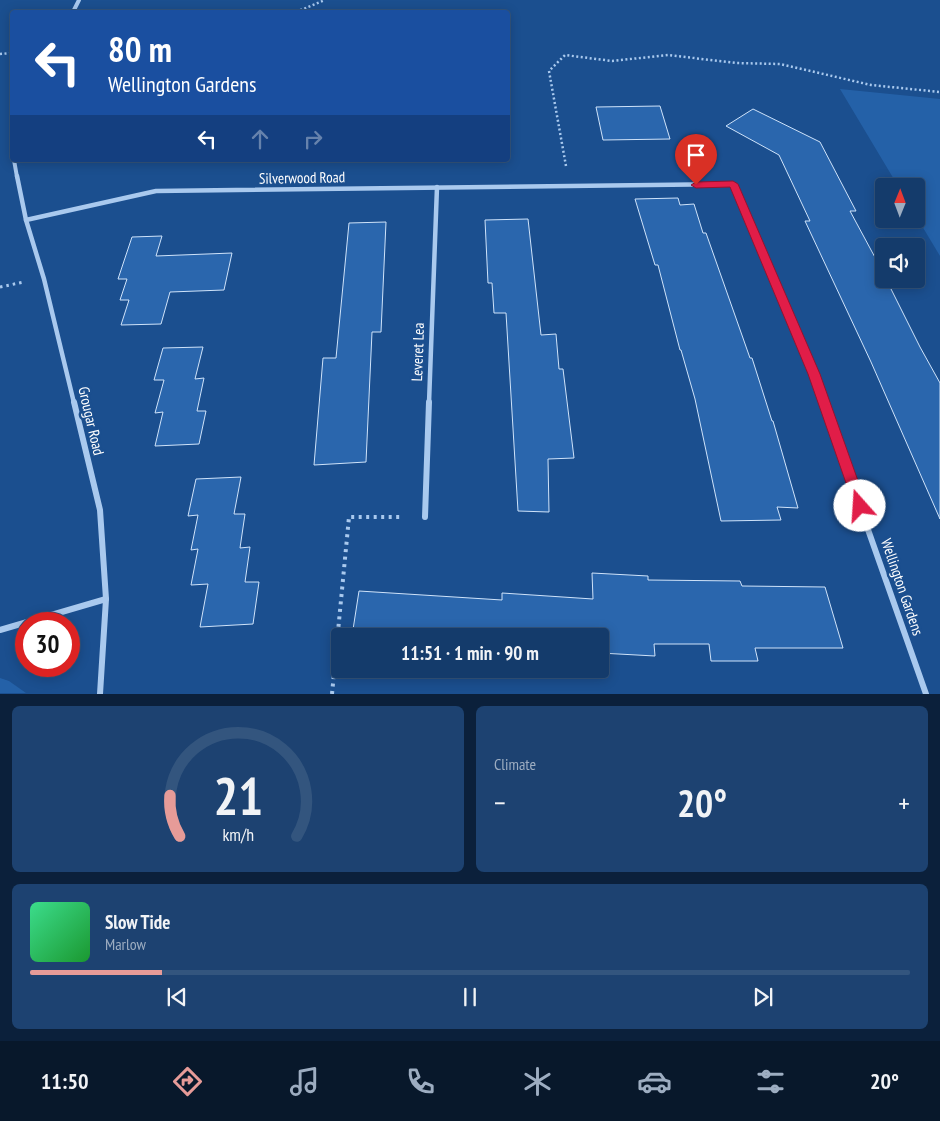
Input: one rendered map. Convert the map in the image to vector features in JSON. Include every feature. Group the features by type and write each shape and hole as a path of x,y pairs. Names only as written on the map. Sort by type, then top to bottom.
{"street":[{"name":"Grougar Road","path":"14,162 26,220 44,279 100,510 106,598 100,694"},
{"name":"Wellington Gardens","path":"582,186 733,184 814,374 926,694"},
{"name":"Silverwood Road","path":"26,220 156,191 582,186"},
{"name":"Leveret Lea","path":"425,517 437,188"},
{"path":"0,630 106,598"}],"path":[{"path":"301,10 325,0"},
{"path":"570,186 549,71 564,55 612,60 668,56 736,63 780,64 871,85 940,92"},
{"path":"332,694 349,517 425,517"}],"shaded area":[{"path":"840,89 940,99 940,256 923,228 925,228 925,178 893,178"},
{"path":"0,678 9,681 26,693 0,693"}],"building":[{"path":"660,106 670,139 603,140 596,107"},
{"path":"753,109 820,142 856,211 850,211 875,257 875,288 890,288 940,383 940,519 871,362 805,221 810,221 779,155 726,126"},
{"path":"678,198 680,205 694,204 750,358 752,358 773,421 798,508 777,507 781,520 721,521 695,399 658,265 655,265 635,199"},
{"path":"528,219 541,335 556,334 559,369 563,369 574,458 548,459 549,512 518,511 506,313 494,313 492,283 488,283 485,220"},
{"path":"386,222 381,332 372,332 366,462 314,465 323,358 336,358 349,223"},
{"path":"162,236 156,256 232,253 224,290 170,292 161,324 121,325 129,300 120,300 127,279 118,279 132,237"},
{"path":"203,347 195,379 204,378 197,411 206,411 199,444 155,446 163,412 155,413 164,380 154,380 163,348"},
{"path":"241,477 234,514 245,514 240,548 250,547 245,582 259,582 253,624 200,627 208,584 191,585 198,549 191,550 198,515 188,516 196,479"},
{"path":"592,573 648,576 648,580 740,581 742,586 825,587 843,648 755,648 758,661 711,661 709,644 654,644 655,656 609,653 609,628 353,628 359,591 502,600 502,593 593,599"}],"route":[{"path":"696,185 733,184 814,374 860,506"}]}
